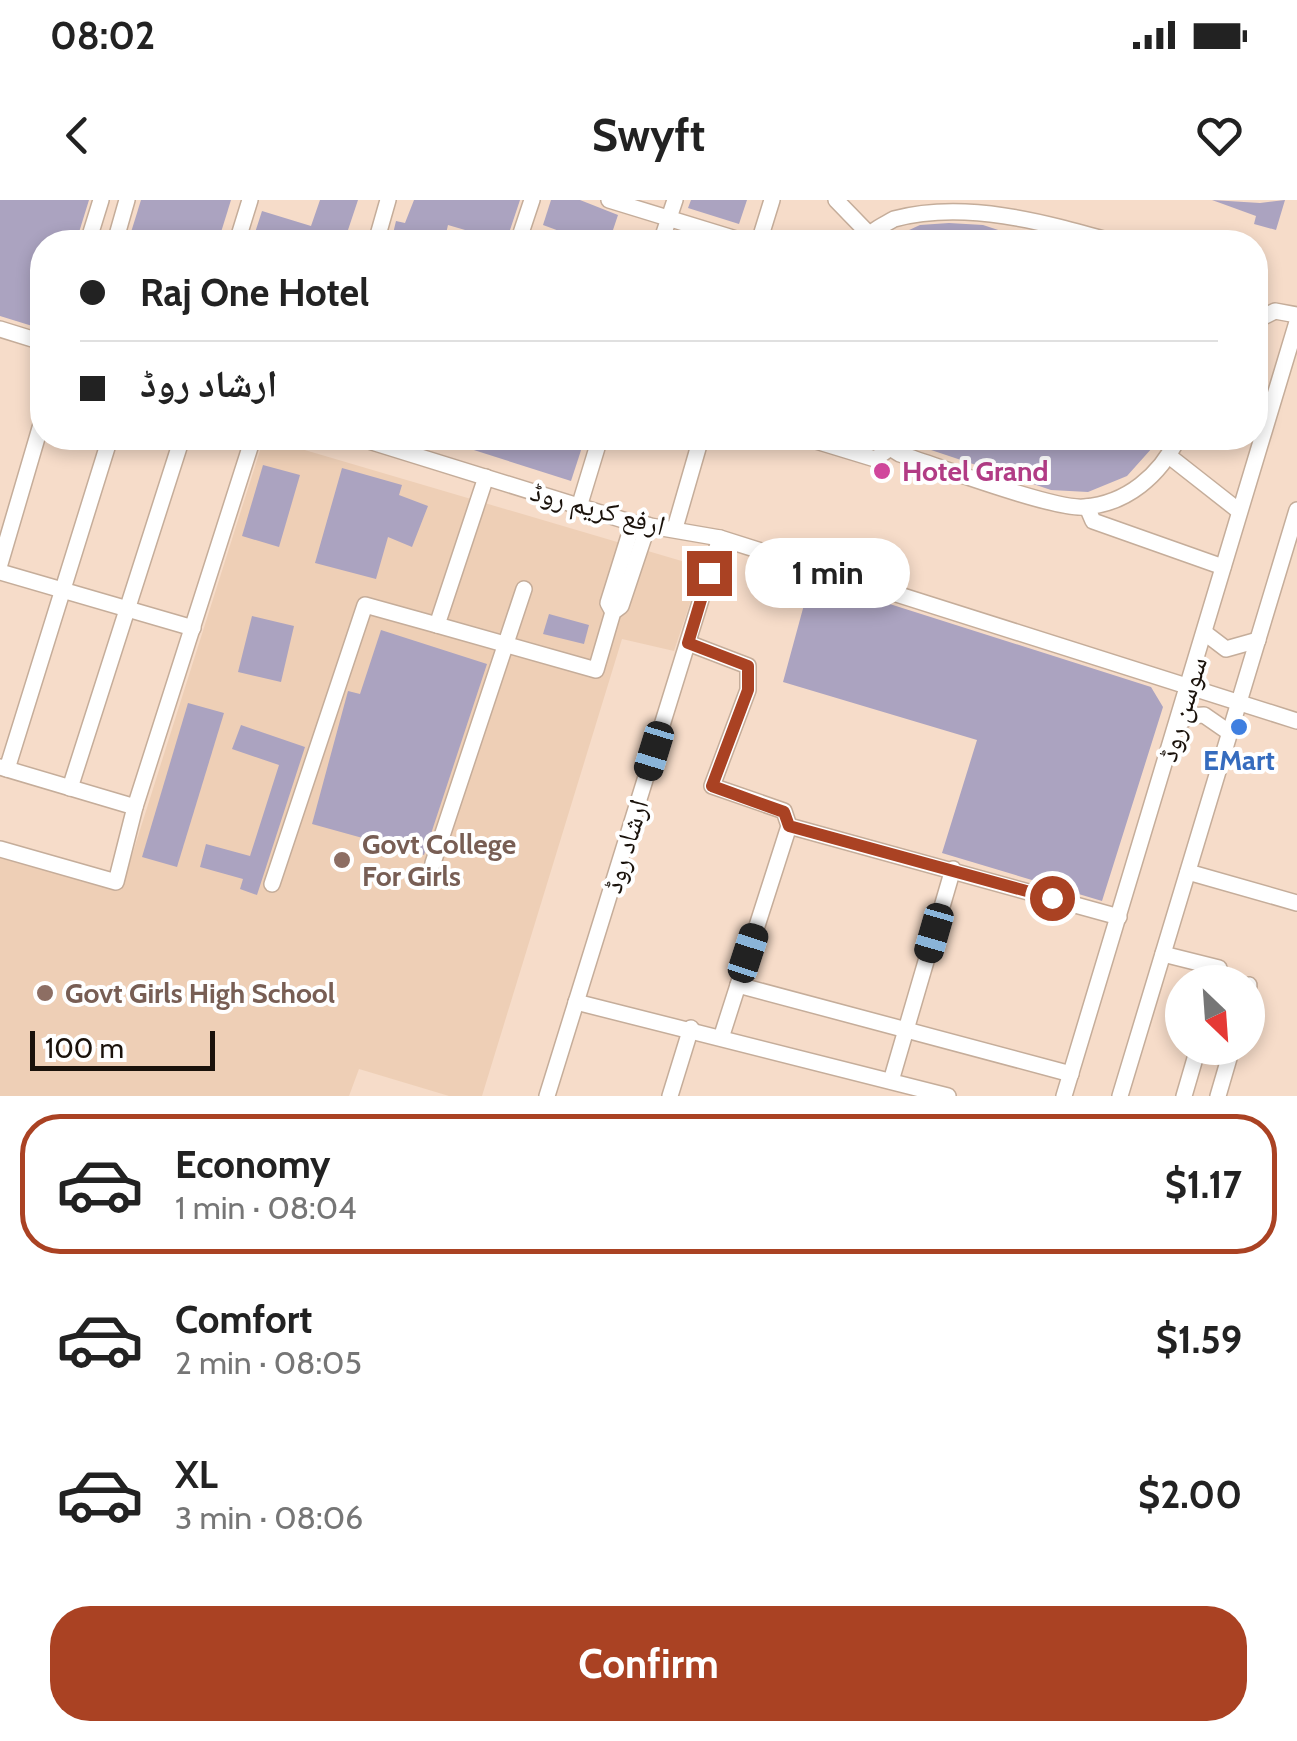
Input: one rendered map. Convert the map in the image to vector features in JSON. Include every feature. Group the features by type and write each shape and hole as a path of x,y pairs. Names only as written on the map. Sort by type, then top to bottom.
{"street":[{"path":"92,230 101,200"},
{"path":"119,230 128,200"},
{"path":"241,230 250,200"},
{"path":"379,230 388,200"},
{"path":"522,230 532,200"},
{"path":"609,200 708,230"},
{"path":"665,230 675,200"},
{"path":"763,230 772,200"},
{"path":"836,200 860,230"},
{"path":"879,230 918,206 956,200 996,206 1075,230"},
{"path":"1268,314 1275,311 1297,318"},
{"name":"سوسن روڈ","path":"1268,414 1297,318"},
{"path":"0,329 30,338"},
{"path":"0,564 33,450"},
{"path":"106,450 4,768 135,807"},
{"path":"70,788 178,450"},
{"path":"0,848 116,882 135,807 249,450"},
{"name":"ارفع کریم روڈ","path":"398,450 640,524 720,538 1297,721"},
{"path":"579,507 596,450"},
{"path":"675,528 698,450"},
{"path":"845,450 875,459 886,450"},
{"path":"896,450 1086,507 1122,497 1145,483 1172,450"},
{"name":"سوسن روڈ","path":"1064,1096 1257,450"},
{"path":"1169,456 1239,511"},
{"path":"437,625 486,478"},
{"path":"1086,507 1093,521 1223,568"},
{"name":"سوسن روڈ","path":"1120,1096 1297,510"},
{"path":"272,884 365,605 596,670 613,612 622,606 640,524"},
{"name":"ارشاد روڈ","path":"547,1096 720,538"},
{"path":"0,572 194,628"},
{"path":"433,862 524,589"},
{"path":"1204,633 1226,649 1258,640"},
{"path":"688,643 748,666 748,690 712,786 784,812 789,826 722,1036"},
{"path":"1178,725 1188,716 1204,714 1230,733"},
{"path":"789,826 1118,918"},
{"path":"891,1081 953,869"},
{"path":"1188,872 1297,903"},
{"path":"1163,954 1207,965"},
{"path":"738,985 1071,1074"},
{"path":"576,1002 948,1096"},
{"path":"670,1096 691,1028"},
{"path":"1184,1096 1193,1065"},
{"path":"1218,1096 1227,1065"}],"shaded area":[{"name":"Govt College For Girls","path":"260,450 305,450 702,567 674,651 622,639 482,1096 449,1096 359,1069 349,1096 0,1096 0,856 121,890"}],"building":[{"path":"0,200 89,200 80,230 30,230 30,325 0,316"},
{"path":"141,200 231,200 222,230 132,230"},
{"path":"320,200 358,200 348,230 256,230 262,211 311,226"},
{"path":"414,200 520,200 510,230 465,230 448,225 447,230 394,230 396,221 405,223"},
{"path":"551,200 580,200 618,215 613,230 557,230 543,225"},
{"path":"691,200 747,200 739,224 688,208"},
{"path":"1212,200 1285,200 1276,230 1254,224 1256,216"},
{"path":"920,225 983,225 998,230 909,230"},
{"path":"474,450 581,450 571,481"},
{"path":"931,450 1150,450 1127,476 1088,492 1051,490"},
{"path":"263,465 300,475 279,547 242,536"},
{"path":"342,468 402,485 399,495 428,506 412,547 388,537 376,579 315,563"},
{"path":"811,579 1151,687 1163,707 1102,901 942,853 977,740 783,682"},
{"path":"549,614 589,625 584,644 543,634"},
{"path":"252,616 294,626 281,682 238,672"},
{"path":"381,630 487,664 424,855 312,824 348,691 360,694"},
{"path":"188,703 224,713 177,867 142,857"},
{"path":"241,725 305,747 257,895 240,889 243,879 200,867 206,844 250,856 279,765 232,749"}],"place":[{"name":"Hotel Grand","path":"882,471"},
{"name":"EMart","path":"1239,727"},
{"name":"Govt College For Girls","path":"342,860"},
{"name":"Govt Girls High School","path":"45,993"}],"route":[{"path":"709,573 688,643 748,666 748,690 712,786 784,812 789,826 1052,898"}]}
